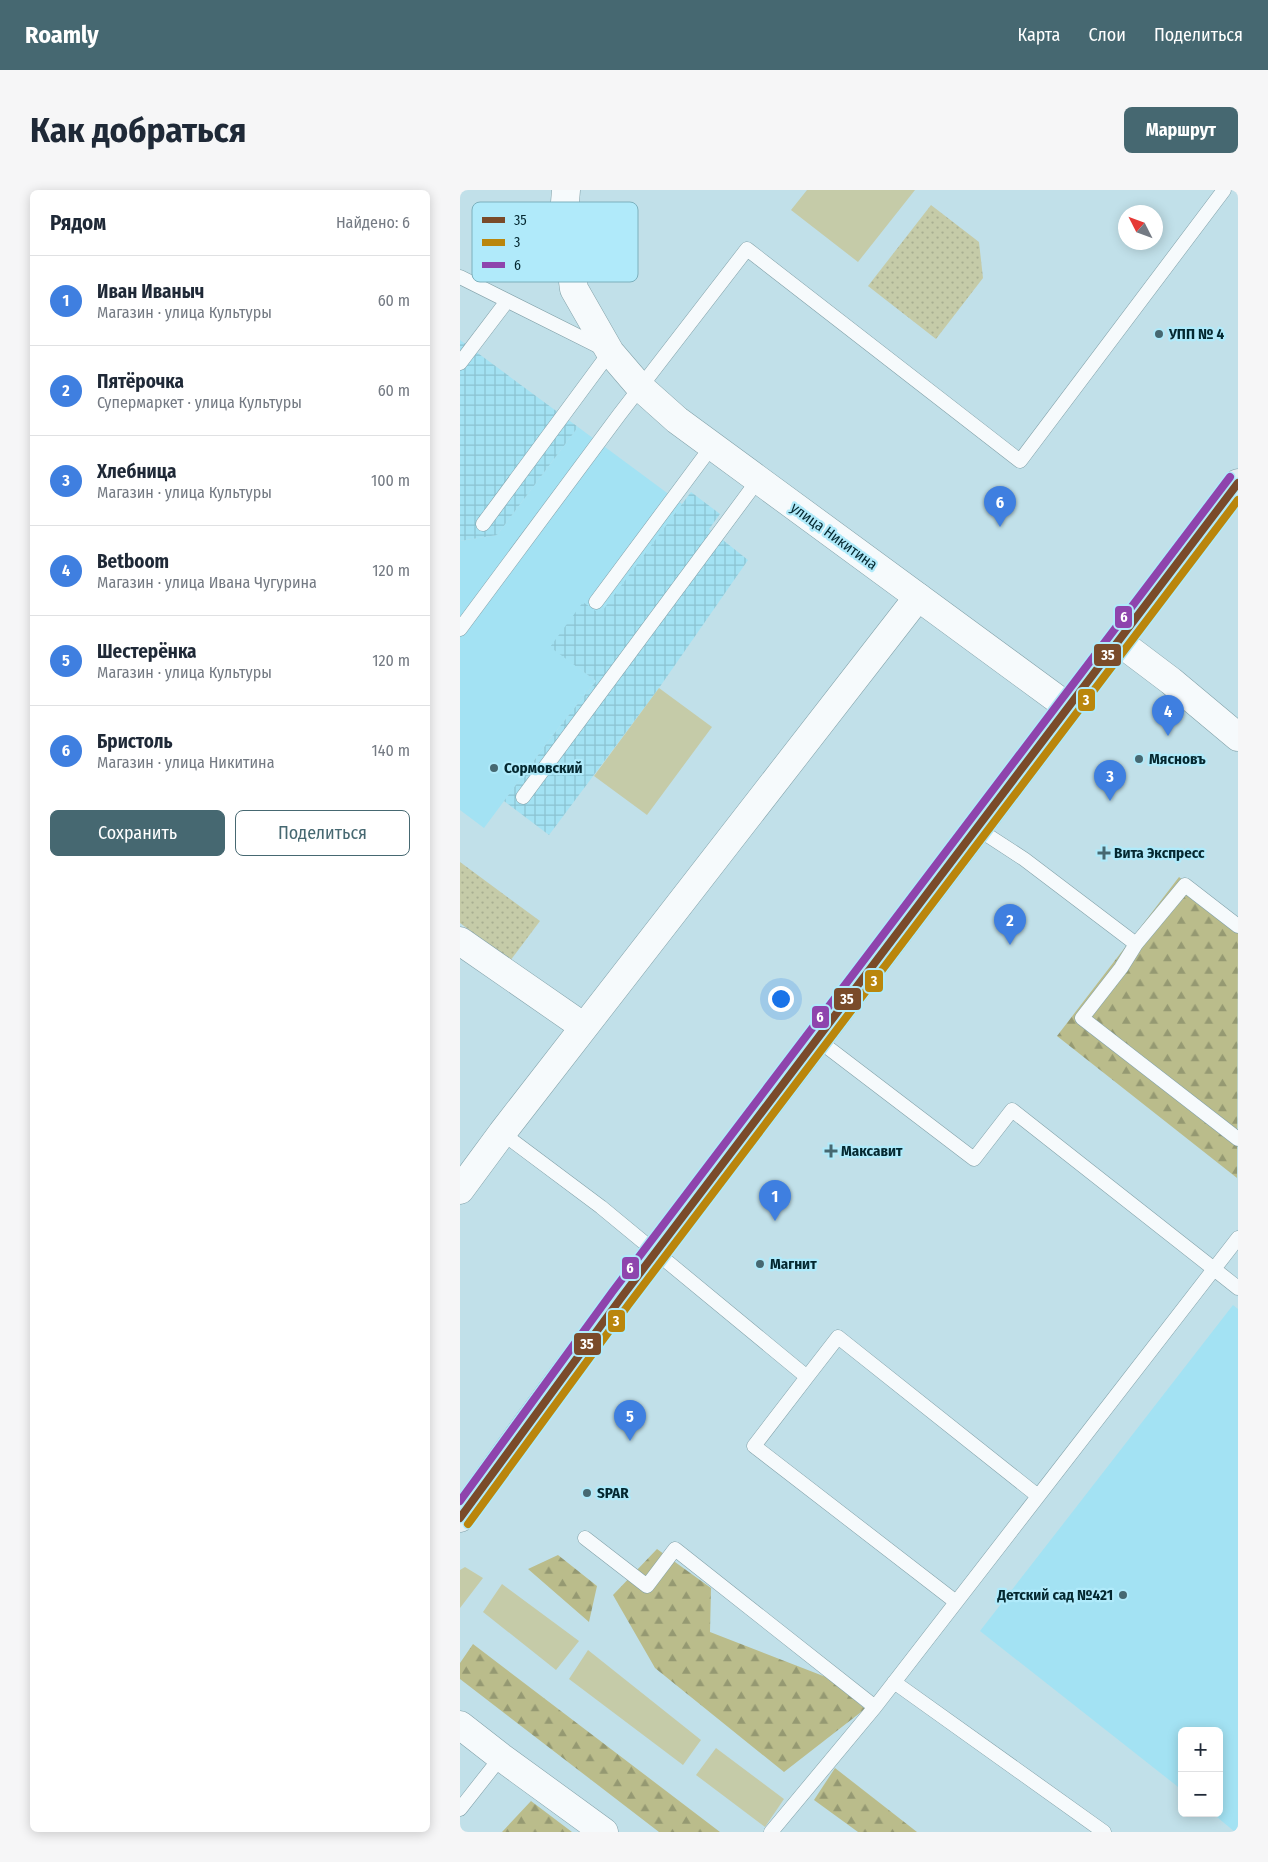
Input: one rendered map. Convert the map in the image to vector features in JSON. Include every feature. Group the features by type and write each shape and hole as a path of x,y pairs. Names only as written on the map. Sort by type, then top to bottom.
{"main road":[{"path":"460,1518 656,1252 1238,483"}],"street":[{"name":"улица Никитина","path":"573,282 574,289 610,352 640,387 677,420 1068,707"},
{"path":"460,1190 502,1133 918,597"},
{"path":"1118,641 1171,681 1238,738"},
{"path":"460,942 584,1027"},
{"path":"460,1725 604,1832"}],"lane":[{"path":"460,629 640,387 747,249 1020,461 1224,190"},
{"path":"460,277 610,352 483,524"},
{"path":"460,364 507,301"},
{"path":"596,602 712,446"},
{"path":"523,797 758,480"},
{"path":"978,829 1024,858 1136,944"},
{"path":"1238,926 1185,885 1136,944 1121,968 1082,1018 1238,1139"},
{"path":"818,1040 974,1159 1012,1110 1238,1288"},
{"path":"502,1133 601,1207 807,1378"},
{"path":"771,1832 875,1707 1238,1238"},
{"path":"956,1602 754,1446 838,1337 1038,1496"},
{"path":"585,1538 647,1586 675,1549 875,1707"},
{"path":"894,1682 1104,1832"},
{"path":"460,1809 501,1757"}],"shaded area":[{"path":"460,340 578,427 497,535 460,541"},
{"path":"578,427 682,504 600,615 551,647 596,681 484,828 460,810 460,541 497,535"},
{"path":"691,492 720,514 709,529 748,560 659,688 549,835 504,801 596,681 550,647 583,602 600,614"},
{"name":"Детский сад №421","path":"1233,1305 1238,1309 1238,1832 1235,1832 1217,1817 1223,1817 1223,1727 1178,1727 1178,1787 980,1631"}],"green space":[{"path":"807,190 915,190 858,262 791,210"},
{"path":"931,205 979,242 983,278 936,339 868,286"},
{"path":"659,688 712,727 647,815 594,776"},
{"path":"460,862 540,921 510,961 460,923"},
{"path":"1179,877 1238,923 1237,1178 1057,1036"},
{"path":"657,1549 711,1588 710,1632 831,1679 865,1709 784,1772 655,1668 613,1595"},
{"path":"558,1555 597,1586 589,1622 528,1569"},
{"path":"465,1567 483,1578 460,1608 460,1570"},
{"path":"502,1584 579,1641 556,1670 483,1612"},
{"path":"473,1644 720,1832 659,1832 460,1679 460,1663"},
{"path":"588,1650 701,1740 683,1765 569,1679"},
{"path":"716,1748 784,1799 765,1827 696,1775"},
{"path":"835,1768 917,1832 858,1832 814,1800"},
{"path":"531,1801 572,1832 502,1832"}],"transit line":[{"name":"6","path":"460,1501 613,1291 1230,477"},
{"name":"35","path":"460,1518 621,1298 1238,483"},
{"name":"3","path":"468,1524 629,1304 1238,500"}],"place":[{"name":"УПП № 4","path":"1159,334"},
{"name":"Бристоль","path":"1000,527"},
{"name":"Betboom","path":"1168,736"},
{"name":"Мясновъ","path":"1139,759"},
{"name":"Сормовский","path":"494,768"},
{"name":"Хлебница","path":"1110,801"},
{"name":"Вита Экспресс","path":"1104,853"},
{"name":"Пятёрочка","path":"1010,945"},
{"name":"Максавит","path":"831,1151"},
{"name":"Иван Иваныч","path":"775,1221"},
{"name":"Магнит","path":"760,1264"},
{"name":"Шестерёнка","path":"630,1441"},
{"name":"SPAR","path":"587,1493"},
{"name":"Детский сад №421","path":"1123,1595"}]}
